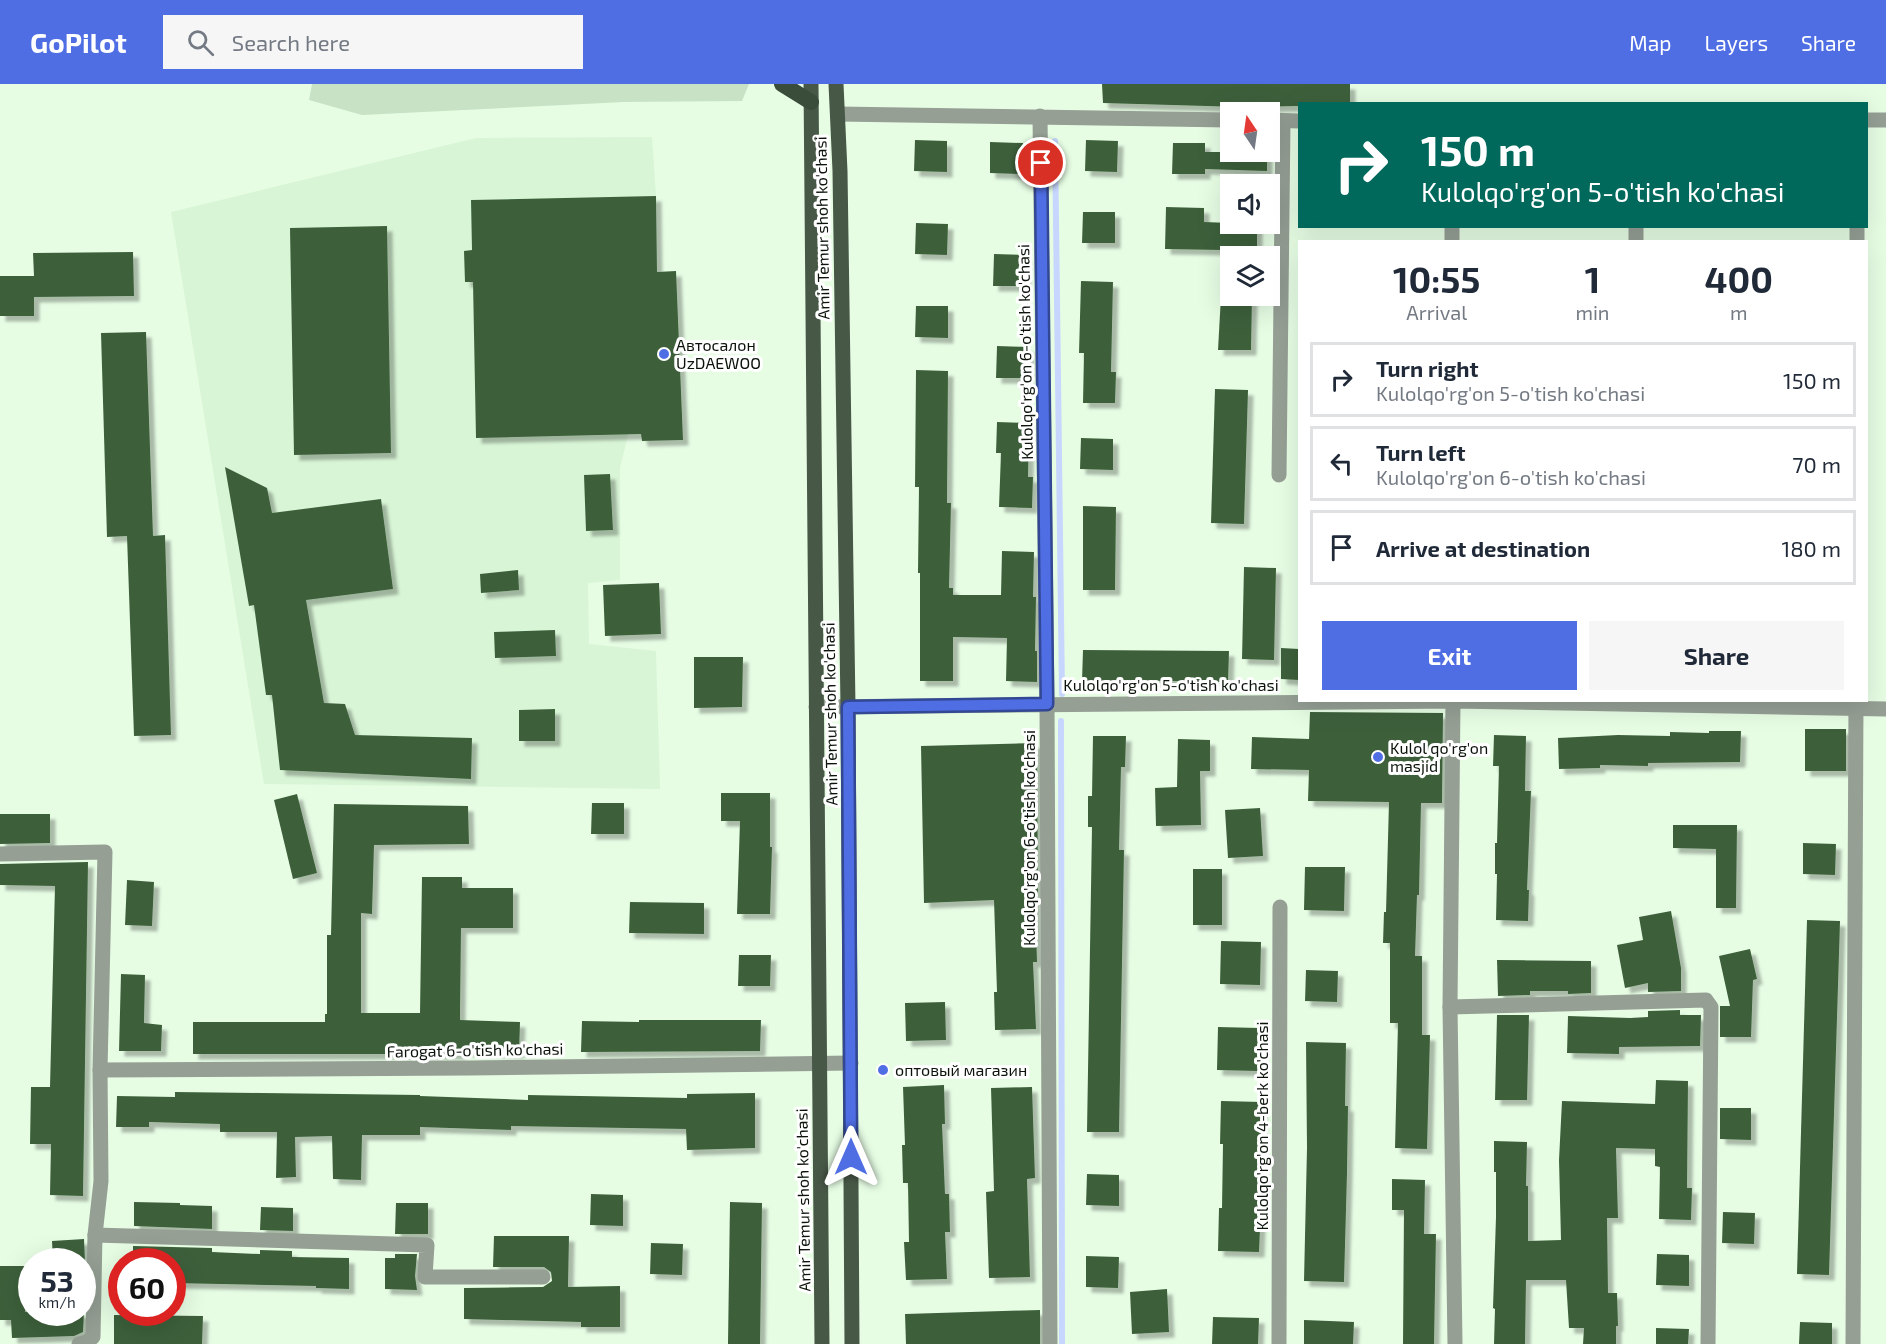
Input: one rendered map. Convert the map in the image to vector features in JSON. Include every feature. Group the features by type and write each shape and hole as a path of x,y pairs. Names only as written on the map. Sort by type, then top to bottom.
{"highway":[{"path":"782,84 811,102"}],"main road":[{"name":"Amir Temur shoh ko'chasi","path":"811,84 822,1344"},
{"name":"Amir Temur shoh ko'chasi","path":"837,84 848,707 852,1344"}],"street":[{"path":"838,114 1220,120"},
{"name":"Kulolqo'rg'on 6-o'tish ko'chasi","path":"1040,116 1047,704 1050,1344"},
{"path":"1868,120 1886,120"},
{"path":"1280,121 1298,121"},
{"path":"1276,162 1279,475"},
{"name":"Kulolqo'rg'on 5-o'tish ko'chasi","path":"816,707 1318,702"},
{"path":"1453,702 1450,1007 1455,1344"},
{"name":"Kulolqo'rg'on 5-o'tish ko'chasi","path":"1587,702 1856,704 1886,709"},
{"path":"1853,1344 1856,704"},
{"path":"0,854 105,852 100,1182 95,1235 93,1337 79,1344"},
{"name":"Kulolqo'rg'on 4-berk ko'chasi","path":"1280,907 1280,1344"},
{"path":"1450,1007 1706,1000 1709,1003 1711,1019 1708,1344"},
{"name":"Farogat 6-o'tish ko'chasi","path":"100,1070 850,1063"},
{"path":"95,1235 427,1245 425,1277 543,1277"}],"shaded area":[{"path":"312,84 749,84 742,101 624,102 362,115 309,100"},
{"path":"652,137 656,196 624,253 628,435 620,468 620,580 588,583 589,644 656,651 660,789 264,784 171,212 476,138"}],"building":[{"path":"1102,84 1350,84 1350,102 1298,102 1298,106 1280,106 1280,102 1220,102 1220,106 1103,103"},
{"path":"915,140 947,141 947,172 914,171"},
{"path":"1086,140 1118,141 1117,172 1085,171"},
{"path":"990,142 1023,143 1022,174 990,173"},
{"path":"1173,143 1205,143 1205,152 1220,152 1220,162 1267,162 1267,171 1205,169 1205,174 1172,174"},
{"path":"656,196 657,272 676,271 683,440 642,441 641,434 476,438 473,282 465,282 464,251 472,250 471,200"},
{"path":"1166,207 1204,208 1204,222 1220,223 1220,234 1257,234 1257,246 1220,246 1220,250 1165,249"},
{"path":"1083,212 1115,212 1115,243 1082,243"},
{"path":"916,223 948,224 947,255 915,254"},
{"path":"387,226 391,453 294,455 290,228"},
{"path":"133,252 134,296 34,297 34,316 0,316 0,276 34,276 33,253"},
{"path":"994,254 1026,255 1025,286 993,286"},
{"path":"1081,281 1113,282 1111,372 1116,372 1115,403 1083,403 1084,353 1079,353"},
{"path":"916,306 948,306 948,338 915,337"},
{"path":"1220,306 1252,306 1251,350 1218,350"},
{"path":"146,332 153,536 165,535 171,735 134,736 127,536 107,537 101,333"},
{"path":"997,346 1029,347 1028,378 996,378"},
{"path":"916,370 948,371 947,503 951,503 949,588 953,588 953,595 1001,595 1002,551 1034,552 1033,597 1036,597 1037,682 1006,681 1007,638 953,637 953,681 920,681 919,487 915,487"},
{"path":"1215,389 1248,390 1244,524 1211,523"},
{"path":"997,422 1029,423 1028,477 1033,477 1032,508 999,507 1001,453 996,453"},
{"path":"1081,438 1113,439 1113,470 1080,469"},
{"path":"225,467 267,488 272,513 381,499 393,589 306,600 324,703 345,704 355,735 472,738 471,779 280,770 272,695 266,695 254,605 249,606"},
{"path":"610,474 613,530 586,531 584,475"},
{"path":"1083,506 1116,507 1115,590 1083,590"},
{"path":"1244,567 1276,568 1274,660 1242,659"},
{"path":"518,570 519,590 481,593 480,574"},
{"path":"659,583 661,634 605,636 603,585"},
{"path":"555,630 556,656 495,658 494,632"},
{"path":"1281,648 1298,649 1298,680 1281,679"},
{"path":"1083,650 1229,651 1228,682 1082,681"},
{"path":"694,657 743,657 742,707 694,708"},
{"path":"555,709 555,741 519,741 519,710"},
{"path":"1310,712 1443,713 1442,803 1421,803 1419,895 1417,895 1415,956 1422,956 1422,1035 1430,1035 1427,1149 1395,1148 1398,1023 1390,1023 1390,943 1383,943 1389,802 1308,801 1309,770 1251,769 1252,737 1309,739"},
{"path":"1805,729 1846,729 1846,771 1805,771"},
{"path":"1709,731 1741,731 1740,762 1648,763 1648,766 1600,765 1600,768 1559,769 1558,738 1618,735 1670,736 1670,732 1709,733"},
{"path":"1494,735 1526,736 1525,791 1531,791 1528,921 1496,920 1495,843 1497,843 1499,766 1493,766"},
{"path":"1093,736 1126,736 1125,767 1121,767 1119,850 1124,850 1119,1132 1087,1132 1092,827 1088,827 1088,796 1092,796"},
{"path":"1178,739 1210,740 1210,771 1200,771 1201,825 1156,826 1155,788 1177,787"},
{"path":"1037,743 1038,899 1035,899 1037,962 1033,962 1036,1029 995,1030 994,992 997,992 994,900 924,903 921,746"},
{"path":"721,793 770,793 770,847 772,847 770,914 737,914 740,821 721,821"},
{"path":"297,794 317,873 293,879 274,800"},
{"path":"592,803 624,803 624,834 591,834"},
{"path":"334,804 468,806 469,844 374,845 372,914 361,913 361,1013 420,1013 422,877 462,877 462,888 513,888 513,928 461,928 460,1020 520,1022 519,1053 460,1051 460,1054 193,1054 193,1022 325,1022 325,1014 327,1014 327,935 331,935"},
{"path":"1260,808 1263,856 1228,858 1225,810"},
{"path":"0,814 50,814 50,843 0,844"},
{"path":"1673,825 1737,825 1736,908 1716,908 1716,849 1673,848"},
{"path":"1803,843 1836,844 1835,875 1803,874"},
{"path":"88,862 83,1196 50,1195 51,1144 30,1144 31,1087 50,1087 55,886 0,885 0,864"},
{"path":"1305,867 1345,867 1344,911 1304,910"},
{"path":"1193,869 1222,869 1222,925 1193,925"},
{"path":"127,880 154,882 152,926 125,925"},
{"path":"630,902 704,903 704,934 629,933"},
{"path":"1671,911 1681,968 1681,991 1648,992 1648,983 1625,988 1617,945 1643,940 1639,917"},
{"path":"1807,920 1840,921 1829,1275 1797,1274"},
{"path":"1221,941 1261,942 1260,985 1220,984"},
{"path":"1750,949 1757,979 1753,980 1751,1037 1720,1037 1720,1006 1730,1006 1719,956"},
{"path":"739,955 771,955 770,986 738,986"},
{"path":"1497,960 1591,961 1591,993 1530,991 1530,995 1498,996"},
{"path":"1306,970 1338,971 1337,1002 1305,1001"},
{"path":"121,974 145,975 144,1023 162,1025 161,1051 119,1051"},
{"path":"945,1002 946,1040 906,1041 905,1003"},
{"path":"1680,1010 1680,1015 1701,1015 1700,1046 1619,1047 1619,1054 1567,1053 1568,1016 1630,1018 1648,1017 1648,1011"},
{"path":"1497,1015 1529,1015 1527,1100 1495,1100"},
{"path":"639,1020 761,1020 760,1051 581,1052 582,1021 639,1022"},
{"path":"1218,1027 1259,1028 1258,1071 1217,1070"},
{"path":"1306,1042 1346,1043 1345,1106 1348,1106 1344,1282 1304,1281 1307,1148"},
{"path":"1656,1080 1688,1081 1687,1188 1692,1188 1691,1220 1659,1219 1660,1167 1655,1166 1655,1149 1616,1148 1618,1218 1607,1218 1608,1293 1617,1293 1616,1344 1583,1344 1584,1328 1569,1328 1566,1280 1526,1280 1525,1344 1494,1344 1496,1172 1494,1172 1494,1141 1527,1142 1528,1241 1561,1240 1559,1160 1562,1101 1655,1104"},
{"path":"944,1085 945,1124 942,1124 945,1194 949,1194 950,1232 945,1232 947,1279 906,1280 904,1242 909,1242 908,1183 903,1183 902,1145 905,1145 903,1087"},
{"path":"1032,1087 1035,1178 1027,1179 1030,1277 989,1278 986,1192 994,1191 991,1088"},
{"path":"175,1092 420,1095 528,1100 528,1095 687,1098 687,1094 755,1093 755,1148 687,1150 686,1129 511,1126 511,1130 420,1127 420,1135 362,1135 361,1180 333,1179 332,1136 295,1137 296,1177 276,1178 277,1132 220,1132 220,1124 149,1122 149,1127 116,1127 117,1096 175,1097"},
{"path":"1221,1101 1262,1102 1260,1157 1263,1157 1259,1252 1218,1251 1219,1208 1222,1208"},
{"path":"1720,1108 1751,1108 1751,1140 1720,1139"},
{"path":"1087,1174 1119,1175 1119,1206 1086,1205"},
{"path":"1392,1179 1425,1180 1424,1234 1436,1234 1434,1344 1403,1344 1404,1210 1392,1210"},
{"path":"591,1194 623,1195 623,1226 590,1225"},
{"path":"134,1202 212,1206 212,1229 134,1226"},
{"path":"730,1202 762,1203 760,1344 728,1344"},
{"path":"396,1203 428,1203 428,1234 395,1234"},
{"path":"261,1207 293,1208 293,1231 260,1230"},
{"path":"1723,1212 1755,1213 1754,1244 1722,1243"},
{"path":"494,1236 569,1236 568,1287 620,1286 620,1327 581,1327 581,1322 464,1319 464,1288 543,1287 552,1281 551,1272 544,1267 493,1267"},
{"path":"84,1239 84,1248 52,1248 52,1241"},
{"path":"651,1243 683,1244 682,1275 650,1274"},
{"path":"133,1246 212,1248 212,1252 260,1254 260,1250 292,1251 292,1257 349,1258 349,1289 316,1288 316,1286 186,1283 186,1248 133,1248"},
{"path":"395,1254 417,1254 415,1276 417,1290 385,1289 385,1258 395,1258"},
{"path":"1657,1254 1689,1255 1689,1286 1656,1285"},
{"path":"1086,1256 1119,1257 1118,1288 1086,1287"},
{"path":"0,1266 18,1266 18,1326 83,1326 83,1332 74,1336 12,1338 11,1320 0,1320"},
{"path":"1167,1289 1169,1332 1132,1334 1130,1292"},
{"path":"1040,1310 1040,1344 906,1344 905,1314"},
{"path":"186,1316 203,1316 202,1344 114,1344 114,1326 186,1326"},
{"path":"1213,1317 1259,1318 1258,1344 1212,1344"},
{"path":"1304,1320 1354,1322 1353,1344 1304,1344"},
{"path":"1800,1322 1832,1323 1832,1344 1799,1344"},
{"path":"1656,1328 1689,1329 1688,1344 1656,1344"}],"waterway":[{"path":"1055,141 1062,694"},
{"path":"1061,721 1062,1344"}],"place":[{"name":"Автосалон UzDAEWOO","path":"664,354"},
{"name":"Kulol qo'rg'on masjid","path":"1378,757"},
{"name":"оптовый магазин","path":"883,1070"}],"route":[{"path":"851,1157 848,707 1047,704 1041,163"}]}
